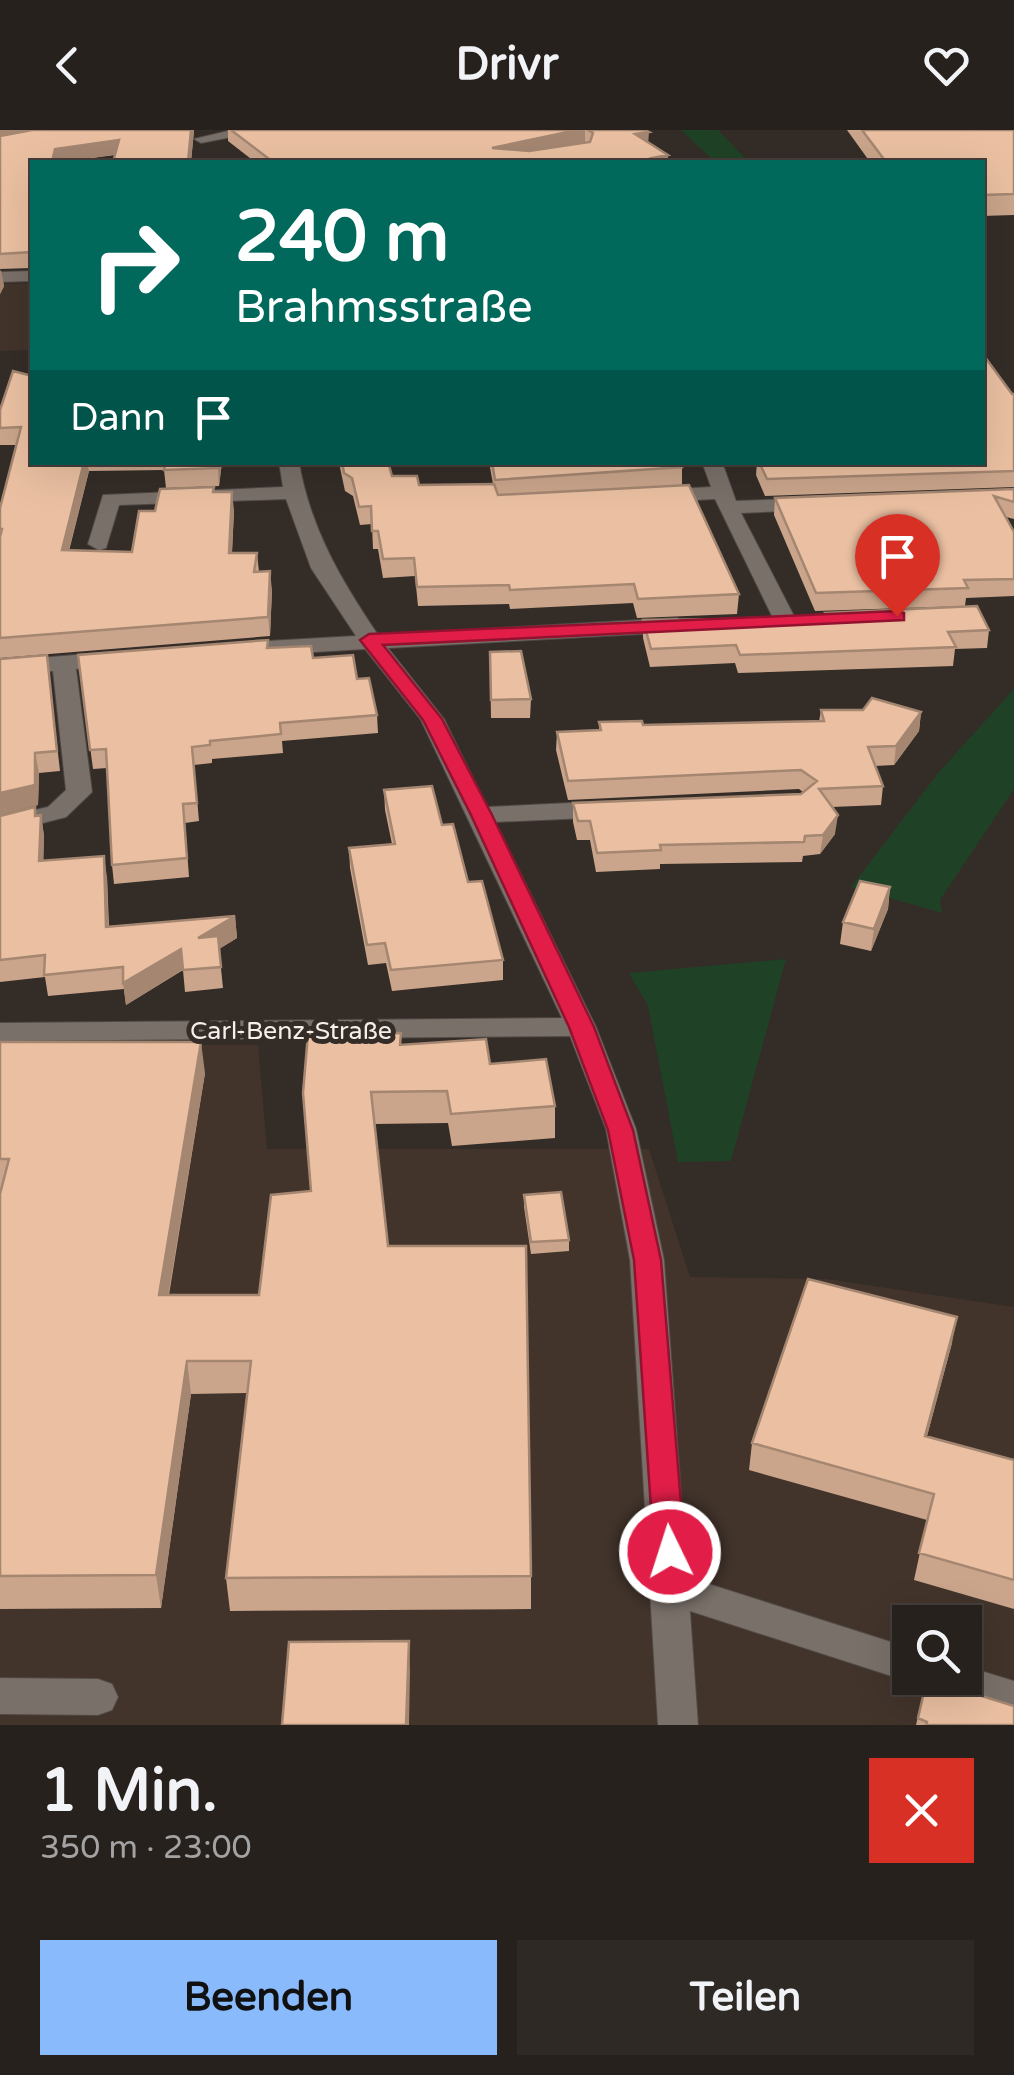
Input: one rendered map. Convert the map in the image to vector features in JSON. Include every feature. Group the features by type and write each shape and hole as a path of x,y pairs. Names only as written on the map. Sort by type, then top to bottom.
{"street":[{"path":"195,134 260,130"},
{"path":"195,134 213,154"},
{"path":"0,277 30,276"},
{"path":"289,465 294,493 322,568 369,640 432,719 482,815 582,1027 620,1130 647,1260 673,1589 678,1725"},
{"path":"713,465 725,500 784,620"},
{"path":"99,544 110,499 294,493"},
{"path":"628,498 843,503"},
{"path":"216,651 706,624"},
{"path":"0,668 140,657"},
{"path":"0,826 57,812 79,792 64,663"},
{"path":"482,815 640,808"},
{"name":"Carl-Benz-Straße","path":"0,1032 582,1027"},
{"path":"673,1589 892,1659"},
{"path":"982,1689 1014,1699"},
{"path":"0,1696 98,1697"}],"shaded area":[{"path":"30,283 30,350 0,351 0,284"},
{"path":"0,1045 258,1045 267,1149 649,1149 690,1277 827,1279 1014,1307 1014,1725 0,1725"}],"green space":[{"path":"681,130 718,130 747,160 713,160"},
{"path":"1014,689 1014,789 940,900 942,913 851,887 939,772"},
{"path":"786,959 731,1161 678,1162 648,1006 629,973"}],"building":[{"path":"32,130 191,130 188,160 114,160 119,140 55,149 52,160 30,160 30,252 0,254 0,136"},
{"path":"231,130 577,130 492,148 529,151 590,142 593,133 588,130 645,130 649,132 635,134 668,155 652,158 656,160 270,160"},
{"path":"862,130 1014,130 1014,194 985,195 985,160 884,160"},
{"path":"985,357 1014,394 1014,471 767,479 760,465 985,465"},
{"path":"13,371 30,375 30,465 83,465 62,550 132,552 139,511 155,511 160,489 214,487 213,492 232,492 229,553 257,553 254,572 270,571 268,617 0,638 0,508 21,427 0,428 0,410"},
{"path":"165,465 218,465 218,468 164,470"},
{"path":"343,465 389,465 392,476 417,476 419,485 494,484 498,495 689,485 739,594 638,599 634,584 510,590 509,585 417,587 414,558 383,559 378,531 372,531 371,506 359,507 352,478 344,473"},
{"path":"492,465 682,467 495,480"},
{"path":"1014,489 1014,502 994,496 1014,532 1014,579 964,580 968,588 816,593 775,498"},
{"path":"977,606 989,630 948,632 956,647 740,655 736,645 651,649 643,620 827,618 825,613"},
{"path":"268,640 267,648 311,646 313,658 353,655 357,679 369,678 377,715 280,723 281,734 210,741 210,745 192,747 197,803 183,804 187,858 112,865 106,749 90,750 78,655"},
{"path":"521,651 531,699 491,700 490,652"},
{"path":"47,655 57,751 35,753 35,785 0,793 0,659"},
{"path":"872,698 921,712 896,746 868,747 883,786 819,789 838,815 823,835 805,836 804,842 660,845 661,850 597,853 590,821 578,821 573,803 801,794 817,781 801,770 568,781 557,732 601,730 599,722 642,721 643,725 824,721 821,710 863,710"},
{"path":"432,786 442,825 453,824 468,882 482,881 503,960 391,970 385,943 367,945 349,848 395,844 384,790"},
{"path":"35,807 35,816 41,815 39,861 104,856 106,927 235,916 198,938 218,936 221,967 183,970 181,949 123,983 123,967 44,975 45,955 0,960 0,816"},
{"path":"860,881 890,887 874,929 843,922"},
{"path":"401,1033 400,1045 486,1039 490,1064 546,1059 555,1106 451,1114 447,1091 371,1092 388,1246 526,1246 531,1576 226,1578 251,1361 187,1361 156,1575 0,1576 0,1194 9,1159 0,1159 0,1042 201,1042 159,1295 259,1295 271,1195 311,1191 303,1093 308,1034"},
{"path":"561,1192 569,1240 531,1242 524,1195"},
{"path":"808,1279 957,1317 925,1436 1014,1460 1014,1580 919,1553 934,1494 752,1443"},
{"path":"409,1641 406,1725 282,1725 289,1642"},
{"path":"923,1695 979,1695 1014,1706 1014,1725 926,1725 918,1718"}],"route":[{"path":"670,1552 647,1260 620,1130 582,1027 482,815 432,719 369,640 897,616"}]}
